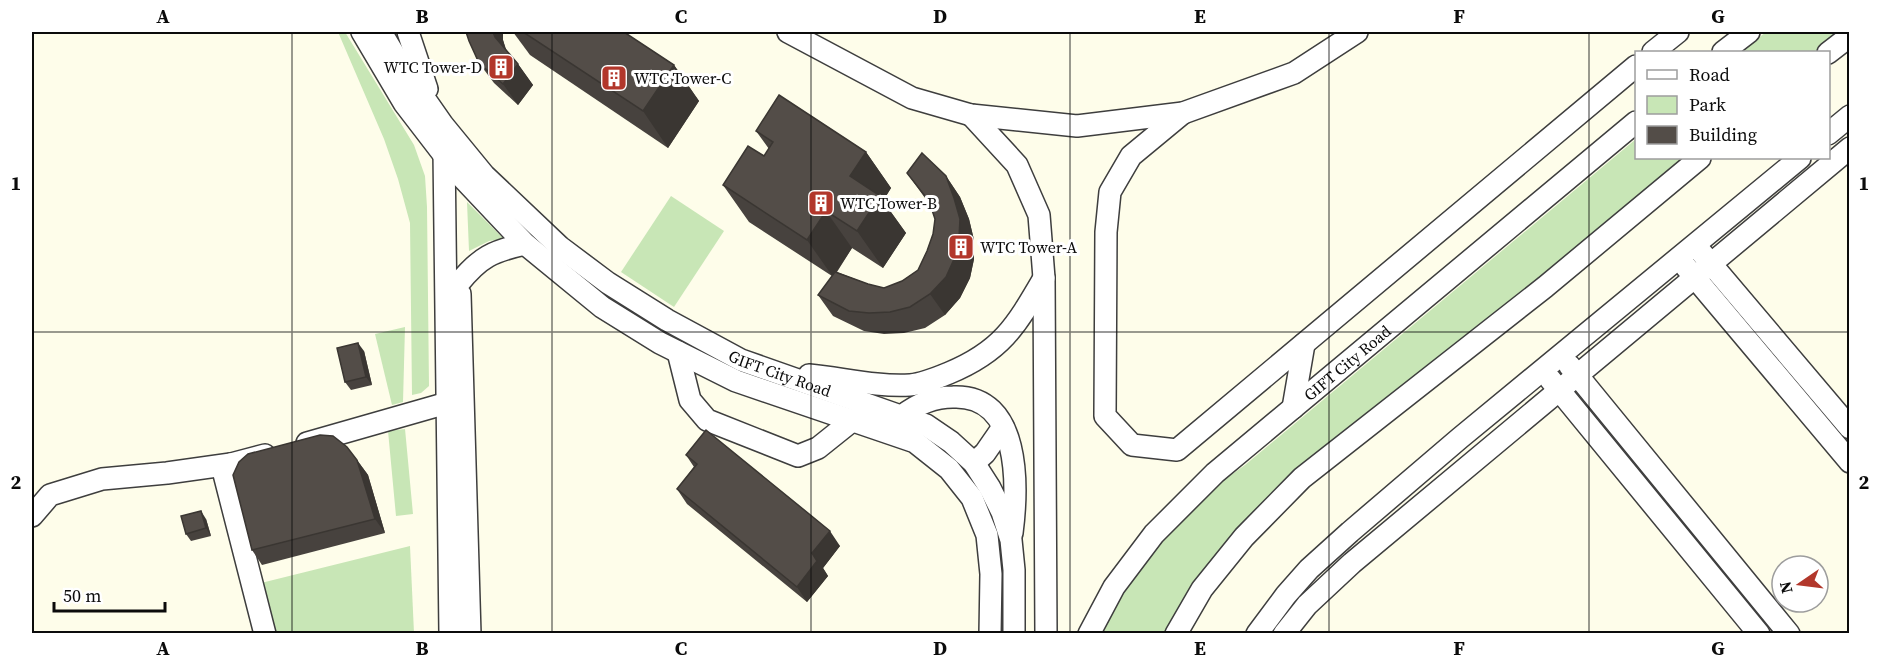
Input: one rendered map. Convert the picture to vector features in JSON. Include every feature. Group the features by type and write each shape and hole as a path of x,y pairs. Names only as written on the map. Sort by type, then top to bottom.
{"street":[{"name":"GIFT City Road","path":"362,32 404,103 452,151 484,175 560,247 608,283 667,320 741,360 926,424 974,463 1002,512 1011,540 1014,570 1014,633"},
{"name":"GIFT City Road","path":"381,32 397,59 439,117 452,151"},
{"path":"408,32 439,117"},
{"path":"788,32 912,98 971,115 1077,126 1183,113 1294,73 1357,32"},
{"path":"1654,51 1678,32"},
{"path":"1724,51 1749,32"},
{"path":"1830,51 1850,36"},
{"path":"1183,113 1131,156 1110,192 1106,232 1105,416 1132,445 1177,450 1635,67"},
{"path":"971,115 1017,165 1039,214 1044,278 1046,633"},
{"path":"1830,132 1850,116"},
{"name":"GIFT City Road","path":"1089,633 1114,587 1154,534 1215,473 1635,123"},
{"path":"1284,633 1307,605 1352,563 1850,148"},
{"path":"452,151 457,172 470,633"},
{"path":"450,633 447,403 452,151"},
{"path":"1176,633 1202,589 1244,537 1302,478 1545,287 1699,159"},
{"path":"1257,633 1309,569 1443,452 1799,159"},
{"name":"GIFT City Road","path":"457,172 525,244 602,307 678,352 736,381 915,442 949,470 972,498 987,535 991,574 990,633"},
{"path":"459,283 474,264 500,249 525,244"},
{"path":"1695,244 1850,428"},
{"path":"1678,258 1850,462"},
{"path":"791,379 806,374 886,385 912,385 936,379 969,365 999,344 1018,321 1044,278"},
{"path":"1633,296 1649,314"},
{"path":"1293,408 1304,344"},
{"path":"678,352 690,400 708,420 798,456 818,448 853,420"},
{"path":"1561,355 1789,633"},
{"path":"1543,369 1759,633"},
{"path":"902,416 915,406 945,397 966,396 989,406 1003,427 1014,458 1015,510 1011,540"},
{"path":"32,516 50,495 102,479 231,464 447,403"},
{"path":"974,463 985,453 1003,427"},
{"path":"231,464 224,474 225,481 265,633"}],"green space":[{"path":"338,32 345,32 414,145 425,176 429,386 421,393 412,395 410,223 384,139"},
{"path":"1766,32 1843,32 1818,51 1742,51"},
{"path":"1635,140 1635,159 1688,159 1252,513 1194,586 1165,633 1098,634 1138,568 1173,523 1207,492 1245,465"},
{"path":"671,196 724,231 674,307 621,272"},
{"path":"467,202 504,239 489,241 469,251"},
{"path":"405,327 403,402 392,405 375,334"},
{"path":"405,429 413,514 396,516 388,431"},
{"path":"410,546 414,633 275,633 261,583"}],"building":[{"path":"466,32 493,32 518,64 503,84 479,63"},
{"path":"523,32 624,32 674,65 643,111"},
{"path":"779,95 866,152 850,176 880,196 857,231 826,211 807,240 723,185 748,146 764,156 773,142 756,131"},
{"path":"922,153 946,176 960,219 955,257 946,277 930,294 910,307 890,312 849,311 818,295 835,272 884,288 902,281 918,270 933,234 935,219 929,201 907,173"},
{"path":"358,343 366,377 345,382 337,348"},
{"path":"706,430 830,531 812,553 817,561 797,587 677,489 697,464 686,455"},
{"path":"320,435 333,436 347,447 357,460 375,519 252,550 233,475 239,462 248,454"},
{"path":"201,511 206,528 186,534 181,516"}],"place":[{"name":"WTC Tower-D","path":"501,67"},
{"name":"WTC Tower-C","path":"614,78"},
{"name":"WTC Tower-B","path":"821,203"},
{"name":"WTC Tower-A","path":"961,247"}]}
